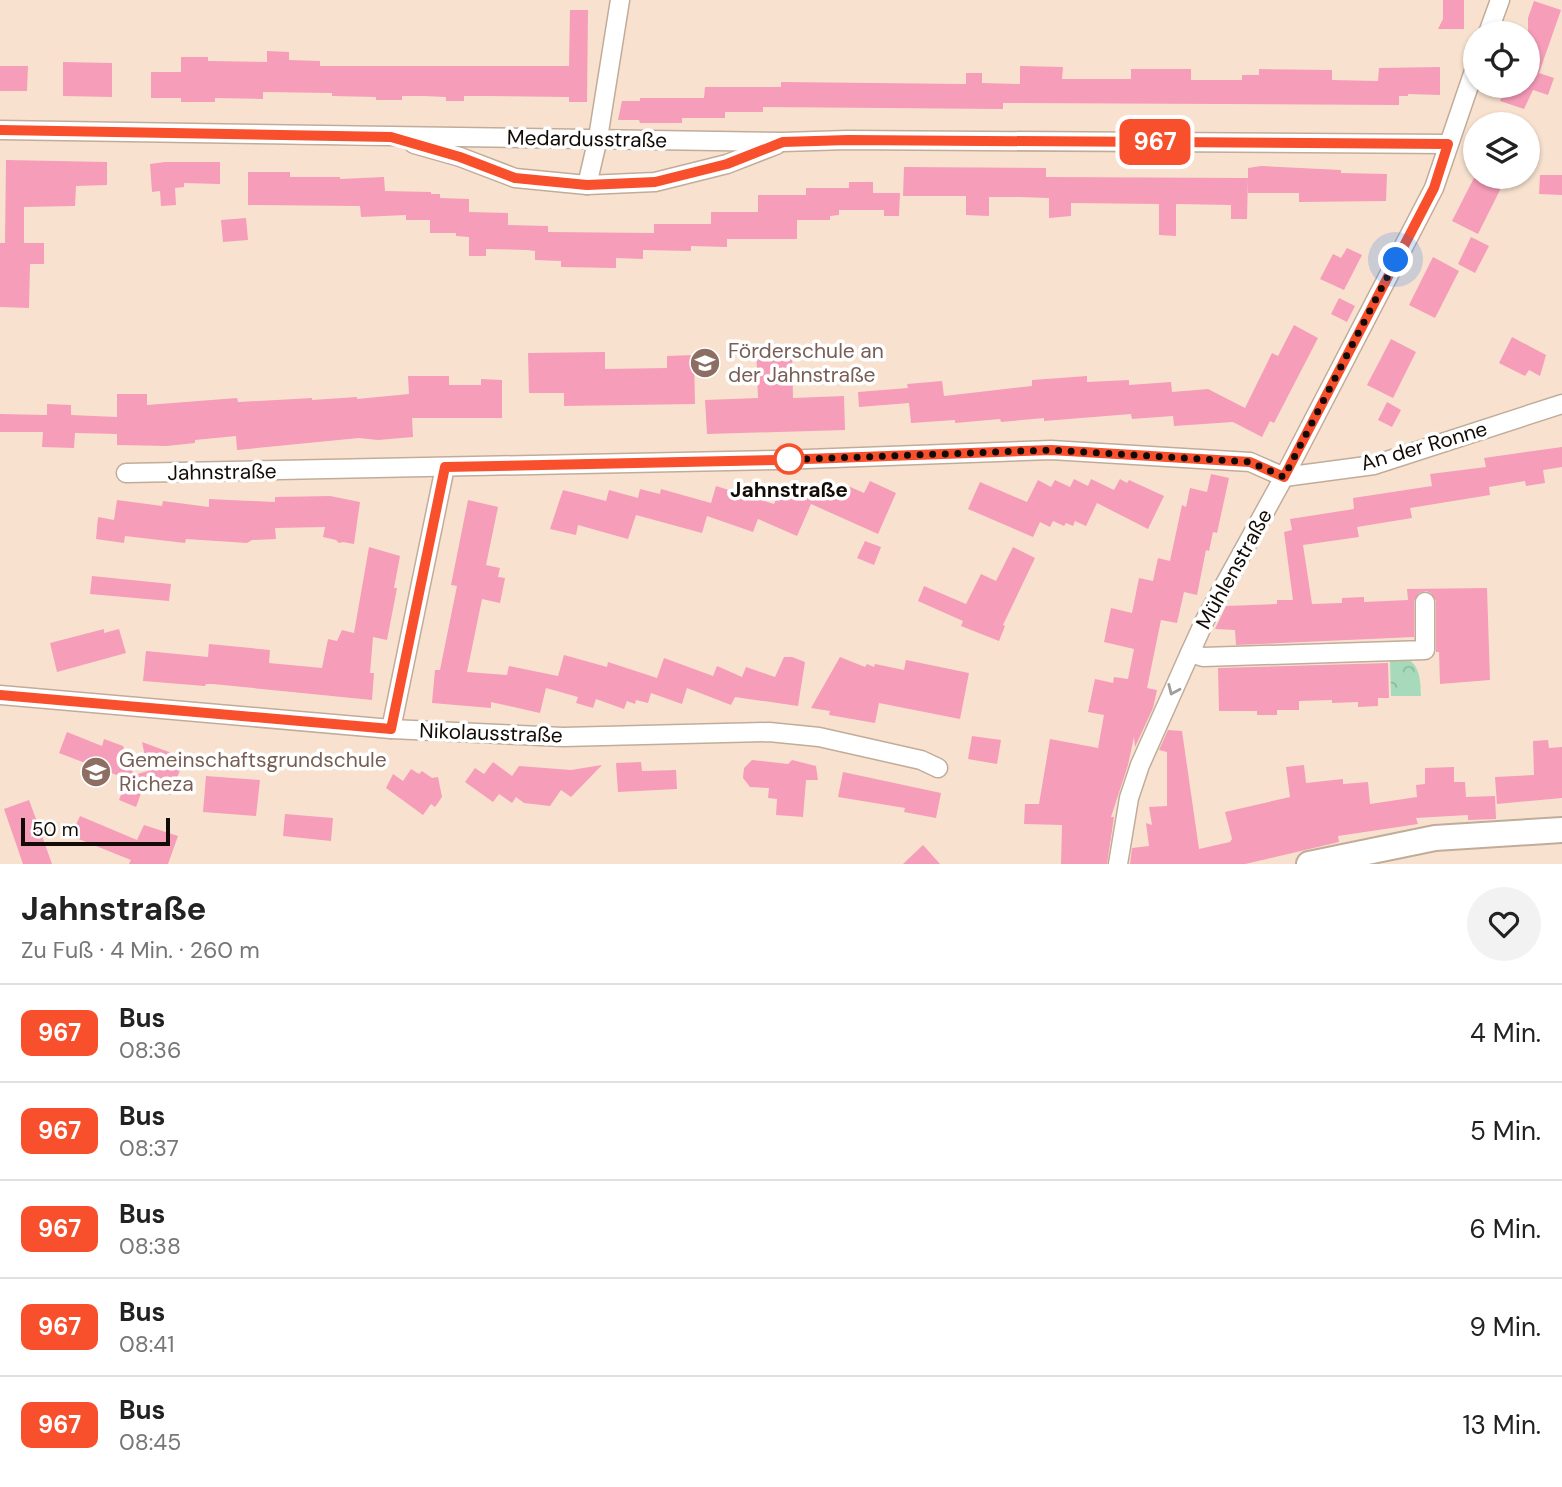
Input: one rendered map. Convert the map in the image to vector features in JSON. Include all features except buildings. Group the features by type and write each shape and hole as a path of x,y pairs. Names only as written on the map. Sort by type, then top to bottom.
{"street":[{"path":"587,185 598,138 620,0"},
{"path":"1492,21 1500,0"},
{"name":"Mühlenstraße","path":"1118,864 1129,798 1140,765 1190,653 1434,188 1464,98"},
{"name":"Medardusstraße","path":"0,130 783,142 861,140 1448,144"},
{"name":"Medardusstraße","path":"391,137 460,157 515,178 587,185 655,182 727,164 783,142"},
{"name":"An der Ronne","path":"1284,477 1374,465 1562,404"},
{"name":"Jahnstraße","path":"126,473 779,460 1051,450 1250,462 1284,477"},
{"path":"391,729 445,467"},
{"name":"Mühlenstraße","path":"1190,653 1203,657 1425,650 1425,602"},
{"name":"Nikolausstraße","path":"0,695 391,729 563,737 769,732 819,737 921,760 938,768"},
{"path":"1309,864 1435,838 1562,830"}],"green space":[{"path":"1390,660 1411,661 1418,673 1421,696 1391,696"}],"bus line":[{"name":"967","path":"0,130 391,137 460,157 515,178 587,185 655,182 727,164 783,142 848,140 1448,144 1434,188 1284,477 1250,462 1051,450 779,460 445,467 391,729 0,695"}],"place":[{"name":"Förderschule an der Jahnstraße","path":"705,363"},
{"name":"Jahnstraße","path":"789,459"},
{"name":"Gemeinschaftsgrundschule Richeza","path":"96,772"}],"route":[{"path":"789,459 779,460 1051,450 1250,462 1284,477 1396,260"}]}
